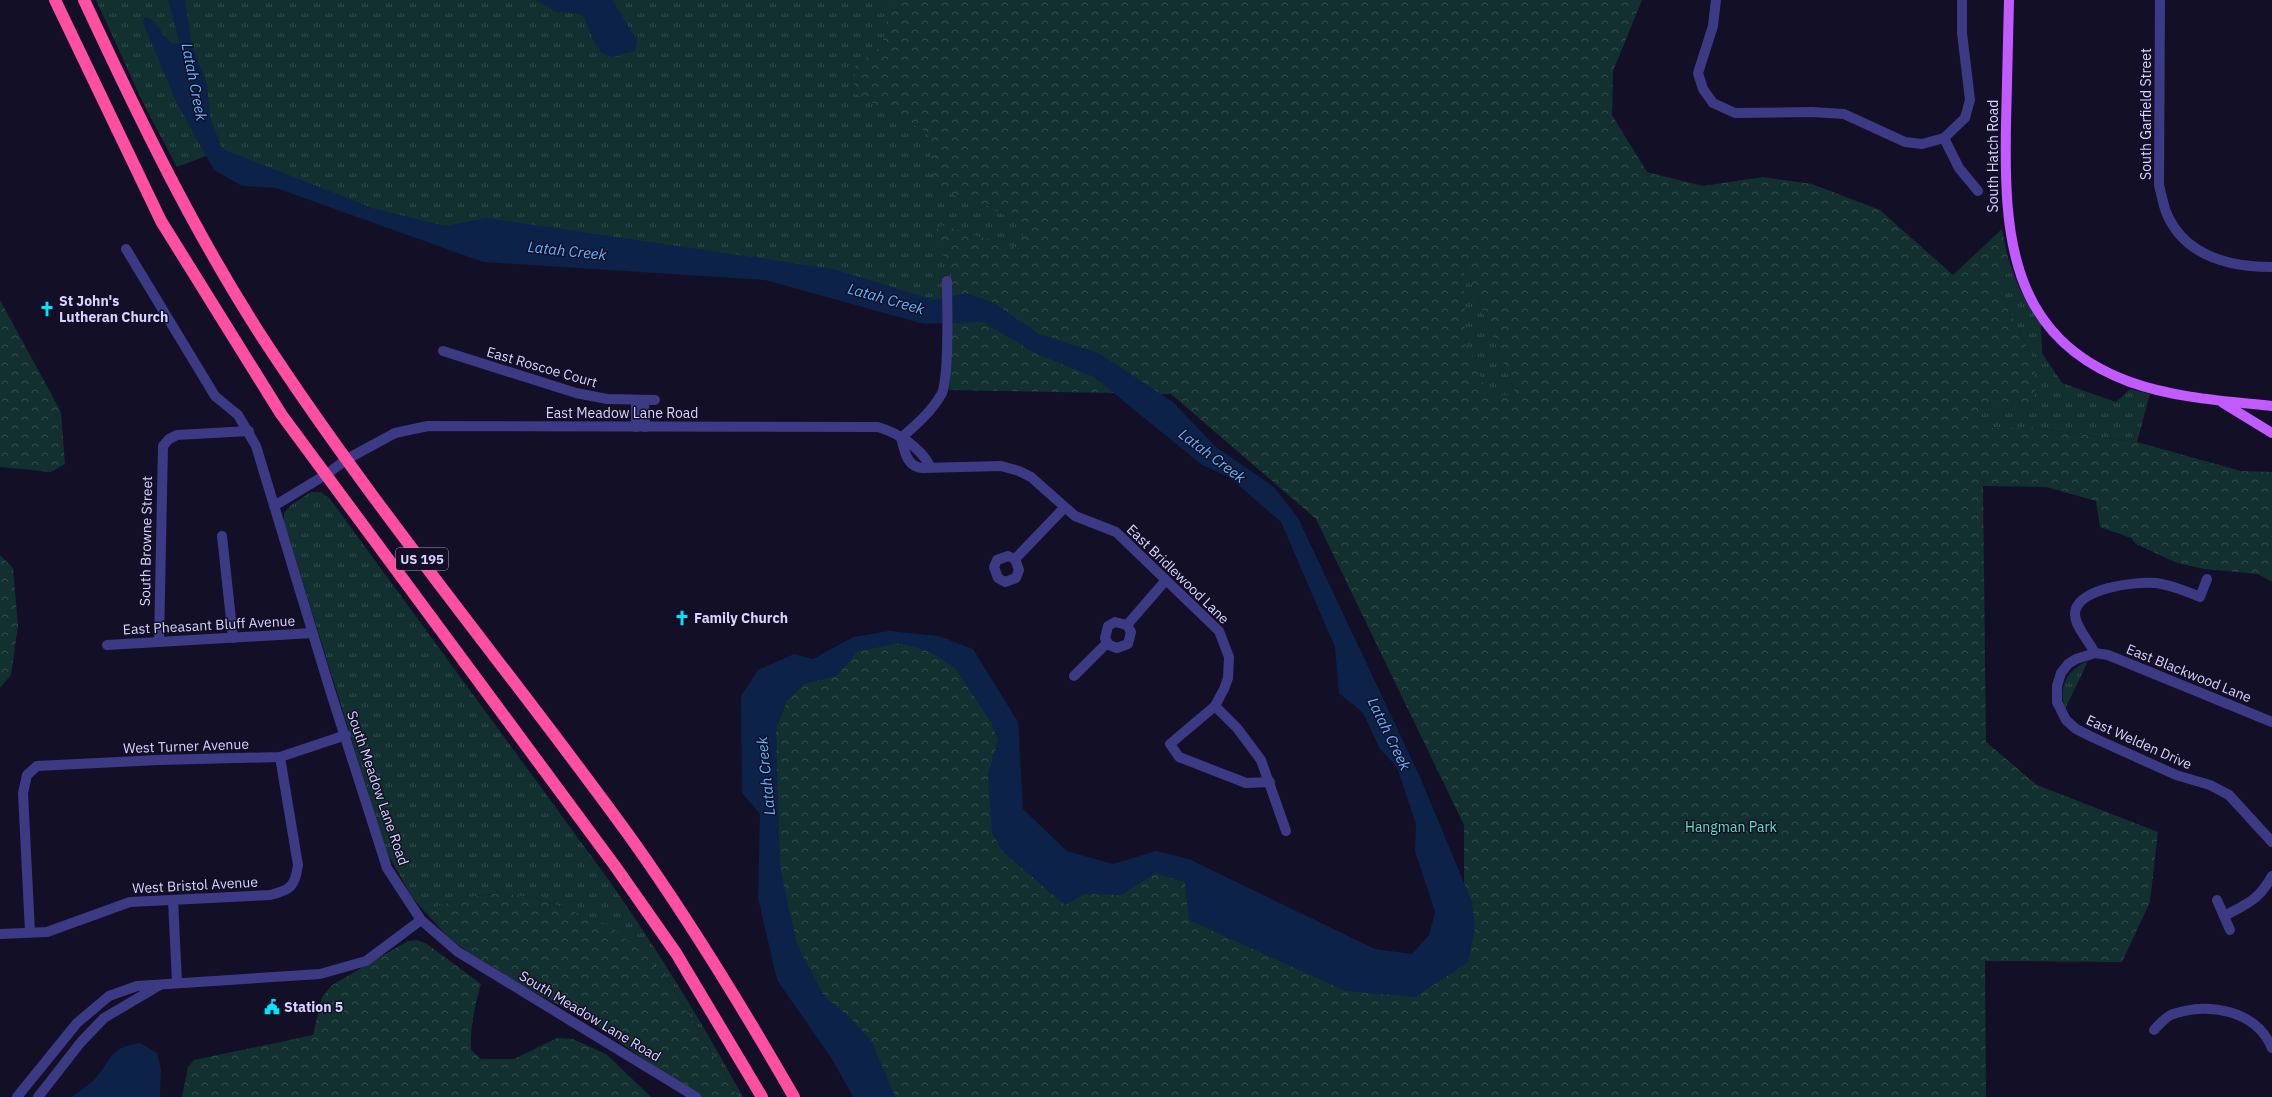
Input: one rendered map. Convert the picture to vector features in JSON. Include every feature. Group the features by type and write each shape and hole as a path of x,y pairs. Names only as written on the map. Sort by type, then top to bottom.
{"highway":[{"name":"US 195","path":"55,0 161,221 281,414 327,474 424,610 624,879 676,953 762,1097"},
{"name":"US 195","path":"84,0 153,146 217,263 263,338 347,460 634,843 740,1002 794,1097"}],"main road":[{"name":"South Hatch Road","path":"2008,0 2005,169 2006,211 2016,263 2035,307 2052,330 2074,351 2101,369 2129,382 2161,392 2272,406"},
{"path":"2218,400 2272,432"}],"street":[{"path":"1716,0 1714,26 1698,73 1703,89 1713,104 1735,114 1812,112 1844,114 1905,142 1922,144 1944,138 1965,118 1970,100 1962,34 1962,0"},
{"name":"South Garfield Street","path":"2160,0 2159,184 2166,212 2190,244 2208,256 2229,264 2272,267"},
{"path":"1944,138 1959,168 1978,191"},
{"name":"South Meadow Lane Road","path":"126,249 215,396 238,415 249,431 256,446 312,633 388,868 421,920 458,952 696,1097"},
{"path":"901,438 924,418 942,394 946,358 947,281"},
{"name":"East Roscoe Court","path":"443,351 576,393 607,400 645,400 641,427"},
{"name":"East Meadow Lane Road","path":"347,460 395,434 428,426 878,427 890,431 901,438"},
{"name":"South Browne Street","path":"159,642 161,452 165,442 177,435 249,431"},
{"name":"East Bridlewood Lane","path":"901,438 908,460 919,467 1010,468 1031,477 1064,508 1075,516 1116,532 1219,631 1226,645 1229,657 1228,678 1215,706 1170,744 1179,757 1246,783 1270,782"},
{"path":"274,506 347,460"},
{"path":"1015,559 1064,508"},
{"path":"222,536 232,638"},
{"path":"2095,653 2078,624 2075,614 2077,606 2084,596 2141,582 2176,588 2200,597 2207,579"},
{"path":"1127,625 1166,580"},
{"path":"1115,622 1127,625 1131,632 1128,644 1117,648 1107,643 1104,634 1108,626 1115,622"},
{"name":"East Pheasant Bluff Avenue","path":"107,645 312,633"},
{"path":"1074,676 1107,643"},
{"name":"East Blackwood Lane","path":"2095,653 2108,655 2272,722"},
{"name":"East Welden Drive","path":"2095,653 2076,659 2068,664 2061,673 2057,686 2057,702 2066,720 2076,729 2176,775 2219,790 2243,808 2272,842"},
{"path":"1215,706 1237,728 1261,760 1286,831"},
{"name":"West Turner Avenue","path":"30,932 22,793 27,775 37,766 158,760 280,757 346,735"},
{"name":"West Bristol Avenue","path":"0,934 48,932 130,902 270,895 286,891 296,879 298,865 280,757"},
{"path":"2224,916 2253,902 2264,890 2272,876"},
{"path":"173,900 177,982"},
{"path":"2217,900 2230,930"},
{"path":"17,1097 76,1023 108,996 137,986 177,982 320,974 366,961 421,920"},
{"path":"38,1097 81,1042 104,1018 160,984"},
{"path":"2154,1030 2172,1014 2219,1009 2243,1016 2259,1027 2272,1048"}],"green space":[{"path":"96,0 925,0 1075,251 952,314 835,284 443,235 214,153 177,167 144,105"},
{"name":"Hangman Park","path":"891,0 1642,0 1613,71 1612,115 1647,172 1703,186 1763,177 1812,184 1880,210 1953,275 2002,229 2008,258 2002,259 2002,296 2035,363 2035,407 1981,408 1981,428 2034,428 2137,442 2241,471 2272,472 2272,582 2258,574 2205,569 2177,563 2136,544 2131,538 2100,527 2096,501 2046,487 1983,486 1986,742 2037,785 2158,832 2150,902 2122,962 1985,961 1986,1097 875,1097 813,1006 773,896 773,692 857,643 894,637 935,643 1009,733 1003,784 1055,872 1154,861 1412,977 1464,887 1464,825 1316,519 1171,394 949,390 952,358 951,269 932,235 941,225 1020,249 1024,226 988,206 933,189 928,133 854,93 855,66 882,46","holes":["1464,265 1516,395 1488,396 1465,337"]},
{"path":"1331,0 1358,0 1519,402 2035,363 2002,296 2002,259 2008,258 2019,288 2041,325 2042,353 2062,383 2116,402 2130,389 2150,394 2137,442 2034,428 1501,429"},
{"path":"0,300 61,412 65,464 51,472 0,467"},
{"path":"311,492 321,492 330,499 608,879 678,986 743,1097 738,1097 666,977 564,908 540,899 500,893 463,898 424,911 412,897 387,853 284,522 284,513 291,505"},
{"path":"0,555 13,568 18,626 11,675 0,688"},
{"path":"2088,661 2065,709 2063,701 2063,687 2066,680 2074,669"},
{"path":"500,893 540,899 609,925 645,955 666,977 738,1097 698,1097 597,1026 483,964 448,937 424,911 463,898"},
{"path":"417,940 427,944 481,984 473,1016 471,1050 481,1059 514,1059 557,1038 573,1039 606,1054 651,1097 182,1097 188,1067 194,1060 313,1035 322,997 332,985 408,941"}],"water":[{"name":"Latah Creek","path":"168,0 185,0 191,41 207,85 210,117 222,149 375,209 446,226 486,218 833,269 934,300 966,293 994,303 1039,334 1098,353 1173,402 1216,447 1274,487 1298,518 1420,777 1472,902 1475,927 1468,962 1415,997 1346,991 1189,920 1185,882 1156,873 1121,895 1084,894 1065,905 1003,852 992,833 988,775 998,740 991,722 955,668 930,652 901,643 858,651 836,676 804,684 787,701 776,729 780,868 797,945 824,996 851,1019 872,1042 895,1097 853,1097 832,1059 777,980 758,898 760,814 742,793 741,696 758,670 794,654 813,659 853,637 889,631 939,636 973,649 1018,722 1023,809 1067,851 1113,864 1156,851 1189,859 1375,949 1412,954 1429,935 1435,912 1415,851 1416,824 1397,767 1380,749 1363,713 1339,693 1335,647 1281,522 1229,477 1202,465 1094,377 1035,353 983,322 924,324 765,280 483,262 276,188 242,186 214,170 176,101 142,20 146,17 150,19 166,38 174,44 180,43"},
{"path":"537,0 612,0 637,40 635,51 614,57 607,56 597,46 584,16 576,13 556,12"},
{"path":"140,1043 157,1053 161,1069 160,1097 72,1097 94,1080 117,1051 130,1045"}],"place":[{"name":"St John's Lutheran Church","path":"47,309"},
{"name":"Family Church","path":"682,618"},
{"name":"Station 5","path":"272,1007"}]}
